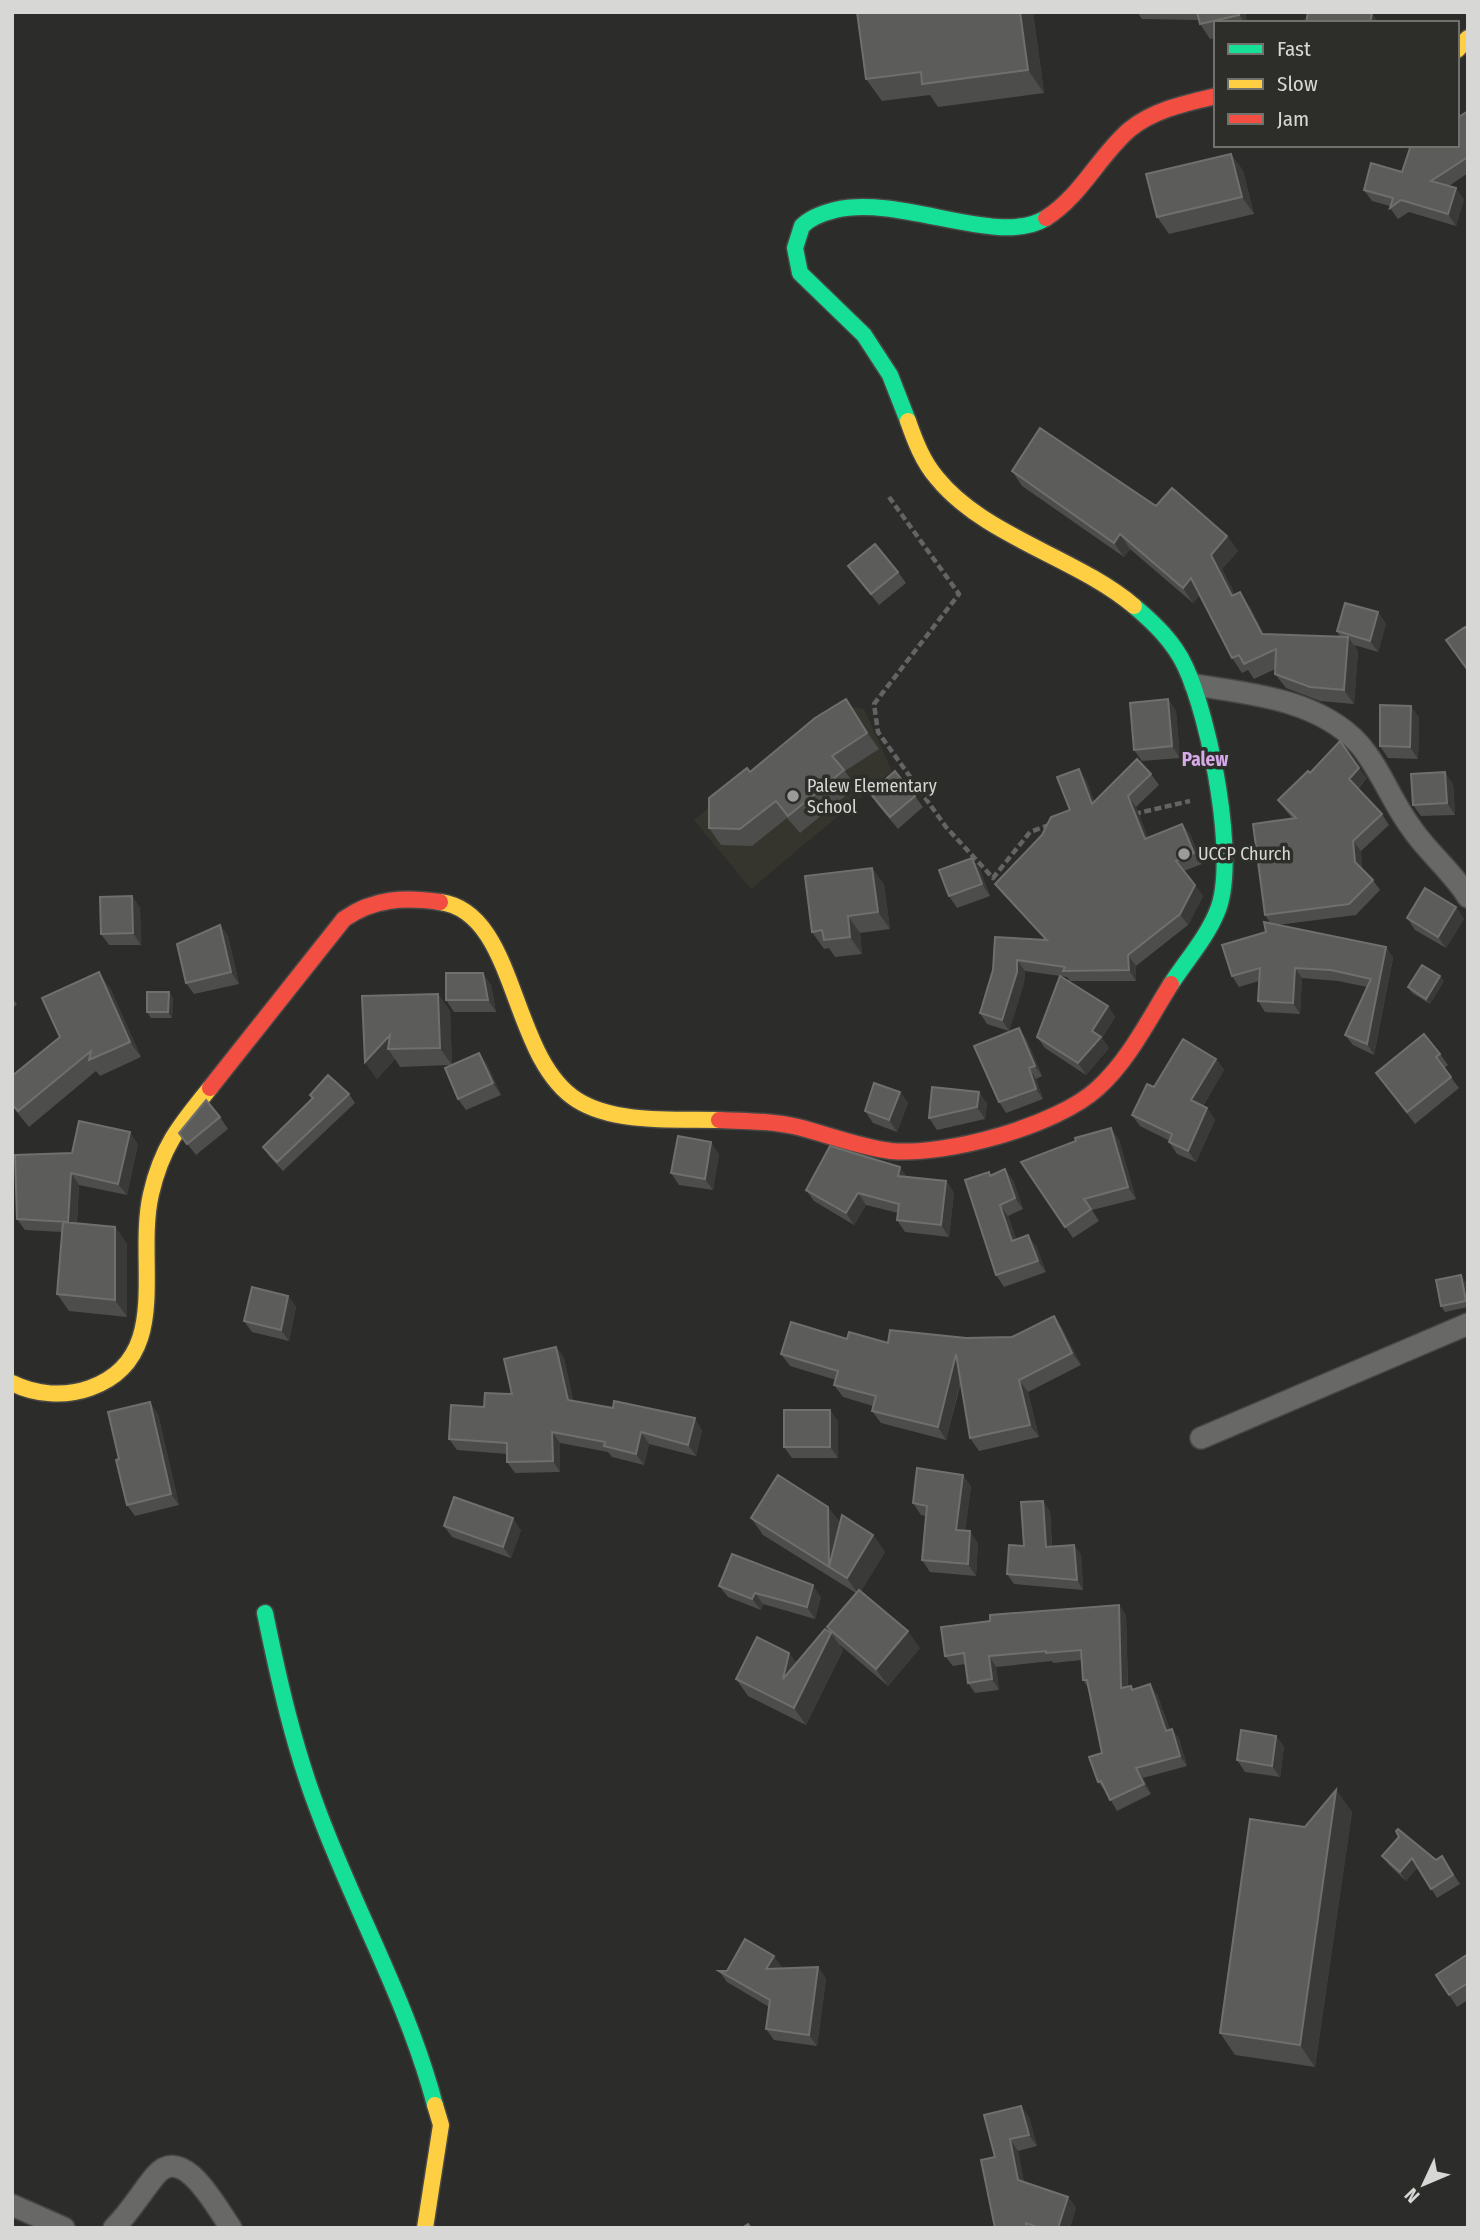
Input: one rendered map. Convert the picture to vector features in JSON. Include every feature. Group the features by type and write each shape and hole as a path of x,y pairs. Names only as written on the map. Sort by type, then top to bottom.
{"main road":[{"path":"12,1383 20,1388 67,1395 94,1389 126,1372 142,1344 147,1218 160,1163 171,1136 257,1024 344,919 359,908 382,899 437,897 469,911 485,927 500,955 516,1002 546,1071 576,1100 612,1112 769,1122 833,1135 894,1152 918,1153 947,1149 1055,1114 1085,1099 1117,1069 1217,913 1227,868 1225,842 1195,685 1174,646 1150,619 1111,590 973,509 944,486 927,464 880,357 856,324 805,282 793,263 796,240 803,225 823,212 855,206 896,206 1006,228 1039,222 1067,199 1130,129 1178,105 1214,96"},
{"path":"265,1613 284,1708 319,1814 419,2048 441,2125 425,2228"}],"street":[{"path":"1195,685 1277,699 1345,730 1378,770 1395,805 1414,833 1468,897"},
{"path":"1202,1438 1468,1324"},
{"path":"114,2228 157,2174 168,2165 175,2164 188,2170 231,2228"},
{"path":"12,2205 64,2228"}],"path":[{"path":"888,497 959,594 874,704 878,732 946,827 993,878 1030,832 1056,822"},
{"path":"1125,817 1143,810 1201,799"}],"shaded area":[{"name":"Palew Elementary School","path":"834,704 864,709 892,771 751,889 694,820"}],"building":[{"path":"857,12 1020,12 1028,70 922,84 921,72 866,79"},
{"path":"1197,12 1238,12 1239,15 1200,24"},
{"path":"1308,12 1372,13 1370,21 1306,21"},
{"path":"1468,111 1468,157 1431,181 1456,188 1448,214 1401,200 1390,208 1393,198 1364,190 1371,163 1402,172 1410,147 1459,147 1459,117"},
{"path":"1231,154 1242,197 1157,217 1146,174"},
{"path":"1040,428 1156,506 1172,488 1227,536 1211,555 1232,596 1240,592 1262,634 1348,637 1344,690 1310,687 1275,674 1276,649 1244,664 1239,655 1232,658 1191,578 1183,588 1120,534 1114,543 1012,471"},
{"path":"875,544 898,572 871,594 848,566"},
{"path":"1345,603 1378,612 1370,641 1337,631"},
{"path":"1465,627 1468,630 1467,669 1446,640"},
{"path":"846,699 867,733 832,756 844,770 788,816 776,801 740,829 709,828 709,798 747,768 750,772 815,718"},
{"path":"1168,699 1172,746 1134,750 1130,703"},
{"path":"1380,705 1411,706 1410,747 1380,746"},
{"path":"1340,741 1359,768 1349,779 1382,814 1353,841 1355,862 1373,880 1349,904 1265,915 1253,824 1296,818 1278,800 1308,771 1310,773"},
{"path":"1137,759 1151,774 1128,796 1145,839 1182,824 1194,853 1176,861 1195,885 1180,914 1128,955 1129,970 1063,971 1065,967 1017,960 1017,972 1002,1020 980,1013 993,970 995,937 1047,940 995,884 1042,835 1051,817 1070,810 1057,777 1079,769 1092,804"},
{"path":"895,771 915,796 890,817 870,793"},
{"path":"1445,772 1447,803 1413,805 1411,774"},
{"path":"972,858 982,884 949,896 939,870"},
{"path":"872,868 878,912 848,916 850,937 824,940 822,930 812,932 805,876"},
{"path":"1425,888 1456,907 1438,937 1407,918"},
{"path":"132,896 133,933 101,934 100,897"},
{"path":"1264,922 1386,947 1367,1044 1345,1035 1371,979 1331,970 1295,968 1293,1003 1258,1001 1260,968 1232,976 1222,945 1266,932"},
{"path":"220,925 231,972 186,983 177,944"},
{"path":"1422,965 1440,976 1426,999 1408,987"},
{"path":"99,972 130,1042 89,1060 91,1051 18,1111 12,1104 12,1076 60,1037 42,998"},
{"path":"446,973 483,973 488,1000 446,1000"},
{"path":"1060,976 1108,1006 1092,1031 1101,1037 1078,1063 1037,1037"},
{"path":"147,992 169,992 168,1012 147,1012"},
{"path":"438,994 440,1048 388,1049 390,1035 365,1062 362,996"},
{"path":"1019,1028 1035,1066 1029,1068 1036,1089 999,1102 974,1046"},
{"path":"1424,1034 1440,1054 1436,1057 1451,1077 1407,1112 1376,1073"},
{"path":"1183,1039 1216,1059 1191,1100 1207,1108 1188,1151 1169,1142 1172,1134 1132,1115 1147,1084 1154,1087"},
{"path":"479,1053 493,1083 458,1099 445,1068"},
{"path":"328,1075 349,1094 277,1162 263,1147 313,1098 310,1095"},
{"path":"874,1083 900,1092 889,1120 865,1111"},
{"path":"932,1087 979,1092 977,1107 929,1118"},
{"path":"206,1100 220,1117 187,1144 179,1133"},
{"path":"79,1121 130,1132 118,1184 71,1173 68,1222 17,1219 15,1155 72,1153"},
{"path":"1111,1128 1128,1187 1084,1199 1091,1209 1065,1227 1021,1162 1076,1141 1075,1138"},
{"path":"678,1136 711,1142 705,1179 671,1173"},
{"path":"830,1146 900,1167 898,1176 946,1181 941,1225 897,1220 899,1204 858,1193 846,1213 806,1190"},
{"path":"1005,1169 1015,1198 1000,1205 1012,1241 1028,1235 1038,1261 996,1275 965,1180 989,1172 990,1176"},
{"path":"63,1222 115,1227 115,1300 57,1294"},
{"path":"1461,1275 1466,1301 1441,1306 1436,1280"},
{"path":"252,1287 288,1296 281,1330 244,1321"},
{"path":"1054,1316 1072,1353 1019,1380 1030,1425 970,1438 956,1354 938,1427 872,1411 876,1396 834,1385 838,1371 781,1354 791,1322 847,1339 849,1332 888,1343 890,1330 966,1338 1012,1337"},
{"path":"556,1347 568,1400 613,1408 614,1401 695,1418 688,1445 641,1432 636,1454 604,1446 605,1442 552,1432 553,1461 507,1462 507,1443 449,1439 451,1405 484,1407 485,1393 512,1394 504,1359"},
{"path":"150,1402 171,1494 127,1505 108,1412"},
{"path":"784,1410 830,1410 830,1447 784,1447"},
{"path":"917,1468 963,1475 956,1530 970,1531 968,1564 922,1560 927,1506 913,1503"},
{"path":"778,1475 828,1507 829,1567 751,1518"},
{"path":"454,1497 513,1518 503,1547 444,1526"},
{"path":"1043,1501 1046,1547 1074,1545 1077,1580 1007,1574 1009,1545 1024,1546 1021,1502"},
{"path":"842,1515 873,1535 847,1578 829,1567"},
{"path":"732,1554 813,1585 807,1607 755,1593 752,1599 719,1586"},
{"path":"859,1590 908,1631 876,1669 827,1627"},
{"path":"1119,1605 1121,1688 1131,1686 1132,1690 1150,1684 1166,1731 1172,1729 1180,1756 1136,1768 1144,1784 1110,1800 1101,1781 1098,1782 1089,1757 1102,1753 1087,1680 1083,1680 1081,1650 989,1656 992,1679 968,1683 964,1653 945,1656 941,1627 990,1621 990,1615"},
{"path":"825,1629 831,1633 794,1708 736,1679 757,1637 789,1653 783,1679"},
{"path":"1241,1730 1276,1736 1272,1766 1237,1760"},
{"path":"1336,1790 1300,2045 1220,2033 1250,1819 1305,1827"},
{"path":"1398,1829 1436,1860 1442,1856 1453,1875 1431,1889 1412,1858 1400,1872 1382,1856 1399,1837 1396,1831"},
{"path":"745,1939 774,1956 766,1969 818,1967 809,2035 766,2029 770,2000 719,1971 727,1971"},
{"path":"1468,1954 1468,1983 1449,1995 1436,1975"},
{"path":"1021,2106 1029,2135 1010,2139 1018,2180 1068,2197 1058,2228 1040,2228 1026,2223 1027,2228 995,2228 981,2160 995,2157 984,2115"}],"traffic: fast":[{"path":"908,421 890,375 864,335 800,273 795,248 802,226 826,212 861,207 1002,227 1026,226 1046,218"},
{"path":"1134,606 1163,633 1185,666 1203,718 1223,825 1223,889 1217,912 1202,940 1171,984"},
{"path":"265,1613 288,1714 310,1789 411,2030 435,2105"}],"traffic: slow":[{"path":"1459,48 1468,38"},
{"path":"908,421 928,465 957,498 1005,532 1086,574 1134,606"},
{"path":"440,902 465,912 485,931 500,958 538,1052 555,1080 577,1100 592,1108 627,1117 719,1120"},
{"path":"12,1383 41,1392 61,1394 80,1391 116,1374 133,1355 142,1332 146,1306 147,1221 155,1177 173,1137 210,1088"},
{"path":"425,2228 441,2125 435,2105"}],"traffic: jam":[{"path":"1046,218 1070,199 1118,140 1138,123 1170,108 1214,96"},
{"path":"210,1088 344,919 378,903 402,900 440,902"},
{"path":"719,1120 788,1125 891,1151 941,1149 1000,1136 1056,1115 1098,1088 1129,1052 1171,984"}],"place":[{"name":"Palew Elementary School","path":"793,796"},
{"name":"UCCP Church","path":"1184,854"}],"district":[{"name":"Palew","path":"1205,759"}]}
